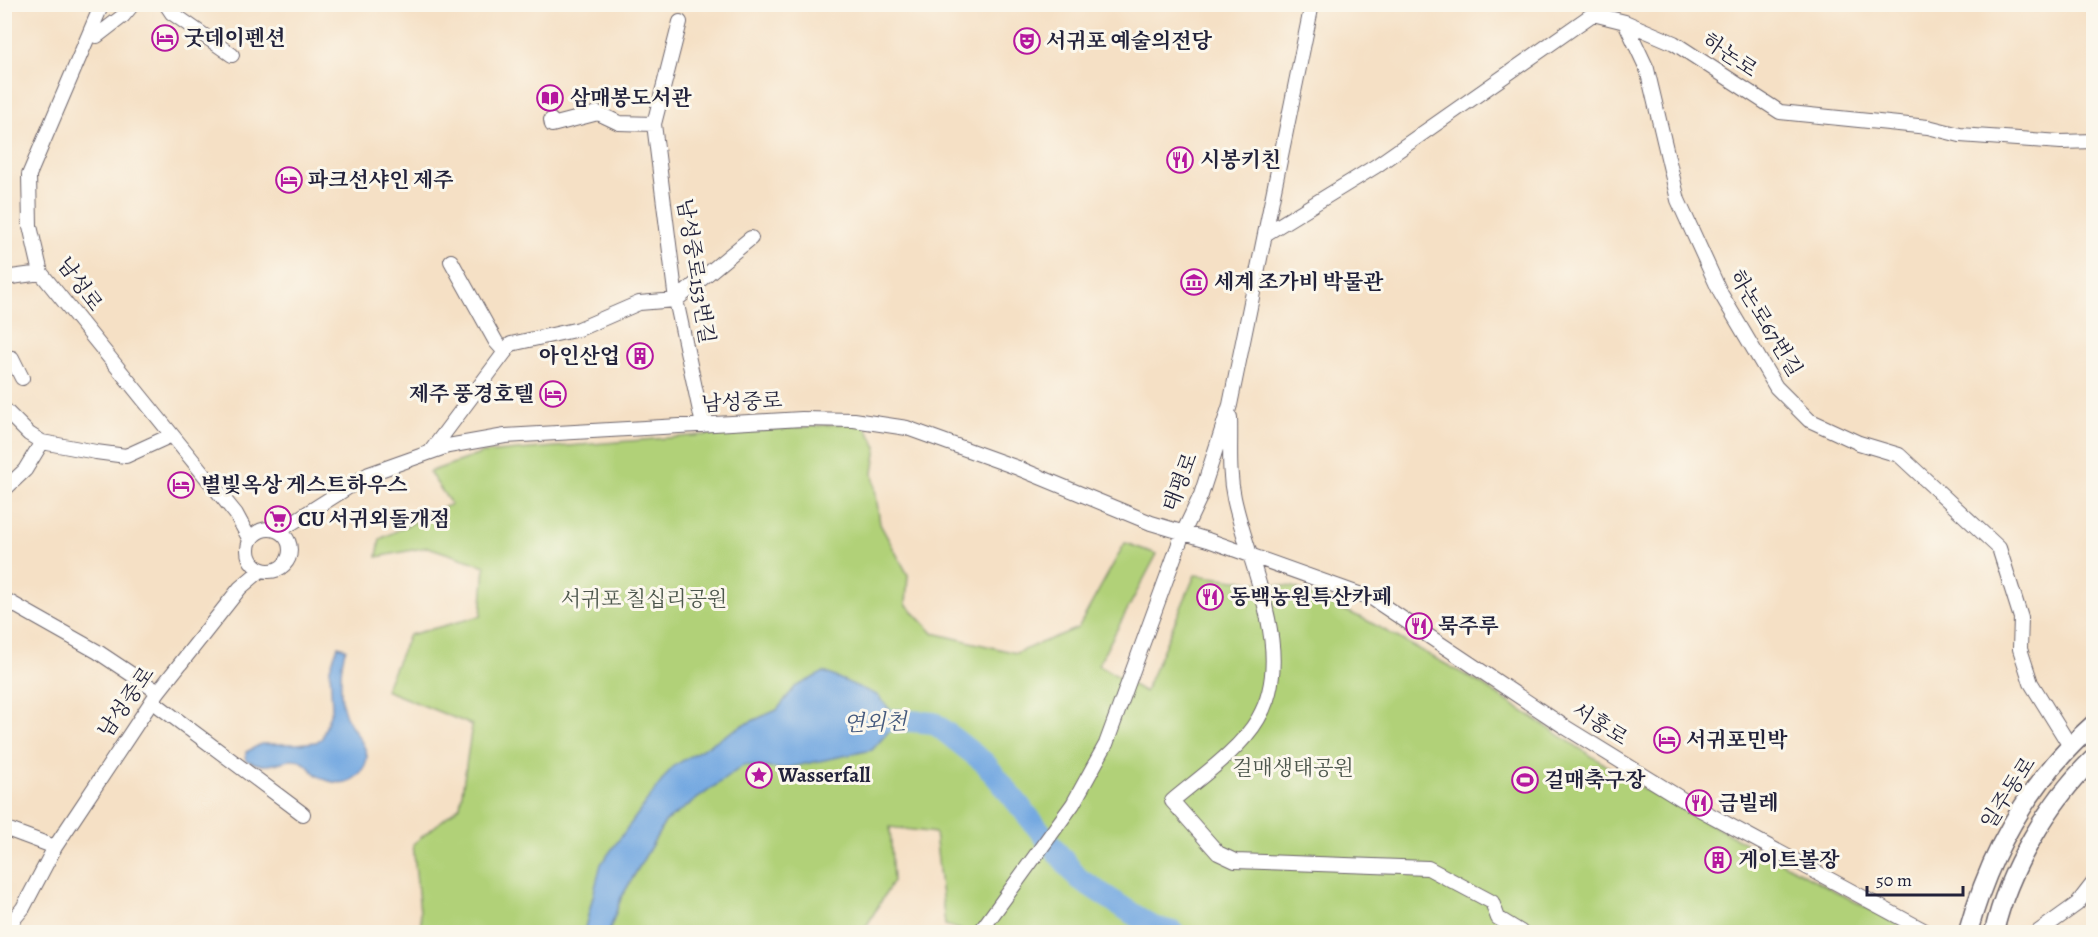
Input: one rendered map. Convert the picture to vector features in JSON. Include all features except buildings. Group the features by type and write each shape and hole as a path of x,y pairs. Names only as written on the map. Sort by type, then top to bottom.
{"main road":[{"name":"일주동로","path":"1968,933 1992,864 2016,816 2051,766 2094,724"},
{"name":"일주동로","path":"1994,933 2015,874 2037,828 2071,782 2094,758"}],"street":[{"name":"남성로","path":"102,4 29,175 30,226 41,273 238,516 250,540 248,552 256,565"},
{"path":"90,33 97,36 123,16 132,4"},
{"path":"166,4 172,13 232,55"},
{"name":"태평로","path":"980,933 1073,804 1106,744 1183,533 1201,495 1230,405 1312,5"},
{"name":"하논로","path":"1267,233 1376,166 1595,9 1674,43 1780,112 1928,127 1960,135 2094,141"},
{"path":"551,120 552,125 598,112 619,123 654,124 680,22"},
{"name":"하논로67번길","path":"1625,22 1647,69 1678,200 1721,294 1776,387 1809,420 1859,442 1899,455 1999,548 2021,618 2020,649 2031,683 2070,746"},
{"name":"남성중로153번길","path":"654,124 676,300 703,425"},
{"path":"431,451 511,344 579,329 639,303 676,300 751,238"},
{"path":"451,261 496,342 506,352"},
{"path":"4,278 41,273"},
{"path":"4,357 12,358 22,378"},
{"path":"1230,405 1231,441 1228,463 1234,500 1266,616 1273,661 1272,683 1266,704 1248,734 1172,801 1218,853 1235,861 1428,868 1492,902 1498,918 1521,933"},
{"path":"4,408 29,434 42,442 126,456 172,435"},
{"name":"남성중로","path":"4,931 23,908 55,847 155,696 256,565 273,571 285,565 291,552 284,535 303,517 369,474 431,451 505,436 813,419 854,420 907,428 1007,464 1151,523 1183,533"},
{"path":"4,490 25,470 42,442"},
{"name":"남성로","path":"238,516 261,530 284,535"},
{"path":"250,540 261,530"},
{"name":"서홍로","path":"1183,533 1250,554 1373,599 1565,727 1690,804 1927,933"},
{"path":"4,599 98,652 303,814"},
{"path":"4,828 55,847"},
{"path":"2038,933 2077,904 2094,882"}],"green space":[{"name":"서귀포 칠십리공원","path":"863,422 877,447 873,473 880,524 908,575 906,604 933,633 1016,653 1078,628 1125,543 1157,554 1098,665 1145,692 1195,575 1294,587 1366,620 1478,682 1633,783 1912,932 967,932 945,925 935,833 890,827 893,881 863,932 609,932 621,898 665,822 745,764 781,769 795,688 777,710 741,726 602,864 584,932 422,932 413,844 460,806 472,725 385,690 409,635 481,616 485,566 428,547 377,557 380,539 451,504 429,472 483,453"}],"water":[{"path":"338,646 346,648 341,679 344,711 366,750 365,767 355,778 337,782 319,777 299,760 265,765 246,760 246,752 261,744 297,744 316,742 322,738 332,708 330,668"},
{"path":"824,672 877,695 899,720 872,750 781,769 744,765 665,822 621,898 609,932 584,932 601,864 672,767 741,726 777,710 795,687"}],"waterway":[{"name":"연외천","path":"869,722 899,720 934,723 985,763 1078,878 1153,927 1173,932"}],"place":[{"name":"굿데이펜션","path":"165,38"},
{"name":"서귀포 예술의전당","path":"1027,41"},
{"name":"삼매봉도서관","path":"550,98"},
{"name":"시봉키친","path":"1180,160"},
{"name":"파크선샤인 제주","path":"289,180"},
{"name":"세계 조가비 박물관","path":"1194,282"},
{"name":"아인산업","path":"640,356"},
{"name":"제주 풍경호텔","path":"553,394"},
{"name":"별빛옥상 게스트하우스","path":"181,485"},
{"name":"CU 서귀외돌개점","path":"278,519"},
{"name":"동백농원특산카페","path":"1210,597"},
{"name":"묵주루","path":"1419,626"},
{"name":"서귀포민박","path":"1667,740"},
{"name":"Wasserfall","path":"759,775"},
{"name":"걸매축구장","path":"1525,780"},
{"name":"금빌레","path":"1699,803"},
{"name":"게이트볼장","path":"1718,860"}],"park label":[{"name":"걸매생태공원","path":"1293,768"}]}
